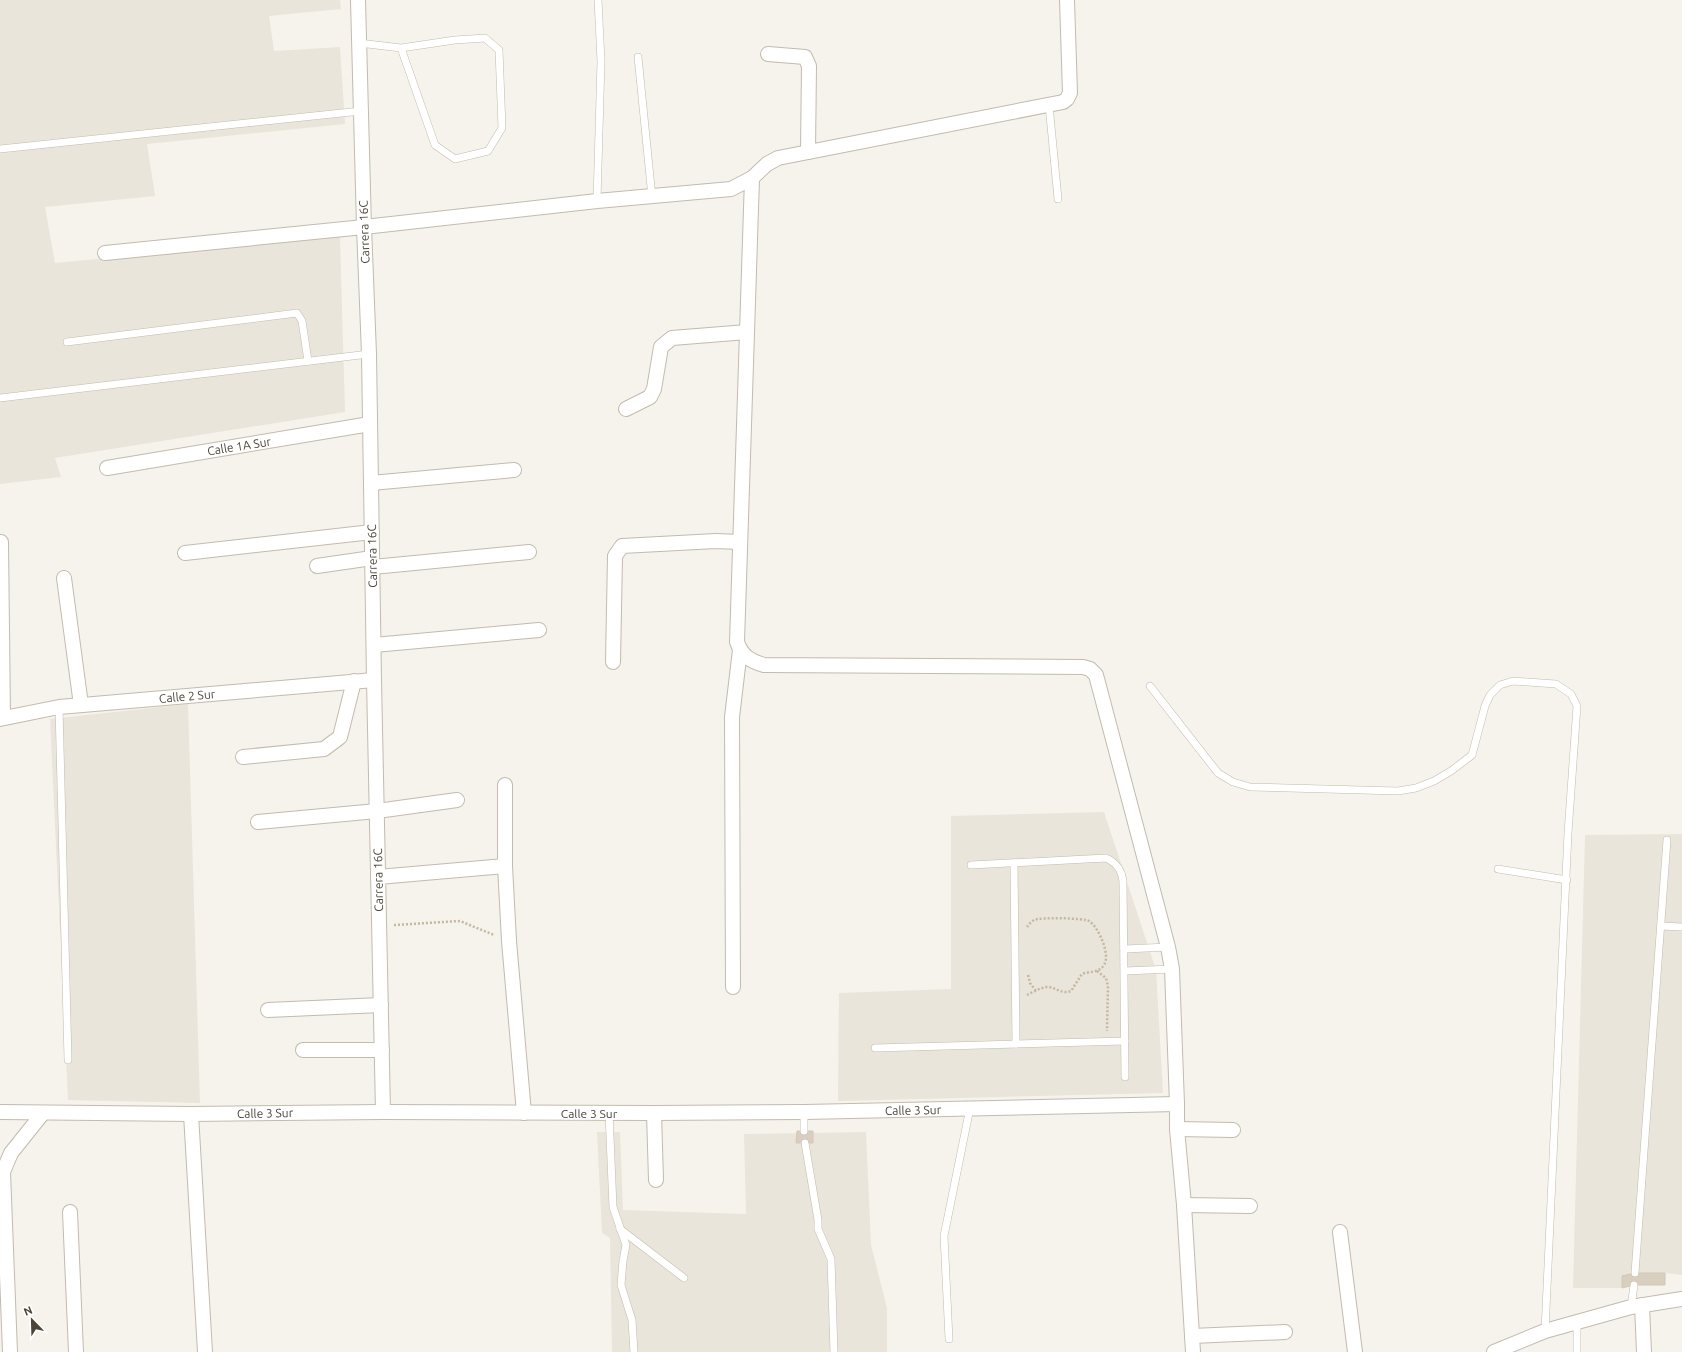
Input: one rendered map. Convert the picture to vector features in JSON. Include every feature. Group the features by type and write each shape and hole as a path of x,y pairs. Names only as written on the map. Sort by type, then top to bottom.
{"street":[{"path":"105,253 364,227 597,201 731,189 752,178 767,164 778,158 1062,102 1070,93 1067,0"},
{"name":"Carrera 16C","path":"359,1 364,227 370,354 374,680 383,1112"},
{"path":"768,54 805,57 809,66 808,152"},
{"path":"752,178 737,642 740,650 749,660 764,665 1083,667 1090,669 1096,675 1168,947 1172,969 1177,1129 1184,1205 1193,1352"},
{"path":"626,409 650,397 654,389 661,347 672,338 747,332"},
{"name":"Calle 1A Sur","path":"107,468 370,424"},
{"path":"371,483 514,470"},
{"path":"185,553 372,532"},
{"path":"613,662 615,556 622,546 716,541 740,542"},
{"path":"1,542 1,718"},
{"path":"317,566 529,552"},
{"path":"64,578 81,706"},
{"path":"374,645 539,630"},
{"path":"733,987 732,717 740,650"},
{"name":"Calle 2 Sur","path":"1,718 59,707 374,680"},
{"path":"243,758 324,749 340,737 354,681"},
{"path":"505,785 505,866 509,941 524,1113"},
{"path":"258,822 377,811 457,800"},
{"path":"378,877 505,866"},
{"path":"268,1010 381,1005"},
{"path":"303,1050 382,1050"},
{"name":"Calle 3 Sur","path":"0,1112 191,1114 383,1112 804,1112 1177,1104"},
{"path":"10,1352 3,1172 11,1153 43,1113"},
{"path":"654,1113 656,1180"},
{"path":"191,1114 204,1352"},
{"path":"1177,1129 1233,1130"},
{"path":"1184,1205 1250,1206"},
{"path":"70,1212 76,1352"},
{"path":"1340,1232 1355,1352"},
{"path":"1494,1352 1545,1330 1637,1306 1682,1299"},
{"path":"1637,1306 1644,1352"},
{"path":"1192,1336 1285,1332"}],"lane":[{"path":"597,201 601,61 598,0"},
{"path":"359,43 401,48 455,40 485,38 499,50 502,128 488,151 455,159 435,145 401,48"},
{"path":"638,57 652,197"},
{"path":"1049,105 1058,199"},
{"path":"0,149 361,111"},
{"path":"67,342 297,313 302,321 308,361"},
{"path":"0,398 370,354"},
{"path":"1150,686 1218,773 1233,782 1250,787 1398,791 1416,788 1434,781 1451,771 1472,754 1485,706 1490,695 1500,686 1512,681 1556,684 1571,694 1577,706 1568,833 1545,1330"},
{"path":"59,707 68,1060"},
{"path":"1635,1273 1667,840"},
{"path":"971,865 1014,864 1106,858 1112,861 1120,869 1123,875 1125,1077"},
{"path":"1014,864 1017,999 1016,1044"},
{"path":"1498,869 1567,880"},
{"path":"1661,926 1682,927"},
{"path":"1124,949 1168,947"},
{"path":"1125,971 1172,969"},
{"path":"875,1048 1125,1041"},
{"path":"949,1339 944,1236 970,1108"},
{"path":"804,1112 804,1131"},
{"path":"609,1113 613,1207 626,1245 621,1285 632,1320 636,1351"},
{"path":"804,1143 818,1220 818,1229 831,1259 834,1352"},
{"path":"620,1229 684,1278"},
{"path":"1634,1285 1637,1306"},
{"path":"1577,1322 1577,1352"}],"path":[{"path":"1017,999 1045,987 1052,988 1063,993 1068,992 1073,989 1082,974 1096,971 1104,965 1107,955 1097,930 1090,922 1080,918 1034,920 1028,925 1026,933"},
{"path":"380,925 460,921 509,941"},
{"path":"1027,970 1030,983 1036,991"},
{"path":"1096,971 1106,978 1108,986 1107,1041"}],"shaded area":[{"path":"0,0 340,0 341,9 269,16 274,51 340,47 345,124 147,144 155,196 45,207 55,263 340,236 345,412 55,458 61,477 0,484"},
{"path":"188,704 200,1103 68,1100 50,719"},
{"path":"1104,812 1156,970 1163,1093 838,1101 839,993 951,989 951,816"},
{"path":"1682,834 1682,1275 1665,1273 1622,1288 1573,1288 1585,835"},
{"path":"597,1132 620,1132 623,1210 746,1214 744,1134 866,1132 871,1245 887,1308 887,1352 612,1352 610,1238 602,1233"}],"building":[{"path":"797,1131 813,1131 813,1143 796,1143"},
{"path":"1635,1273 1665,1273 1665,1285 1634,1285 1622,1288 1622,1276"}]}
